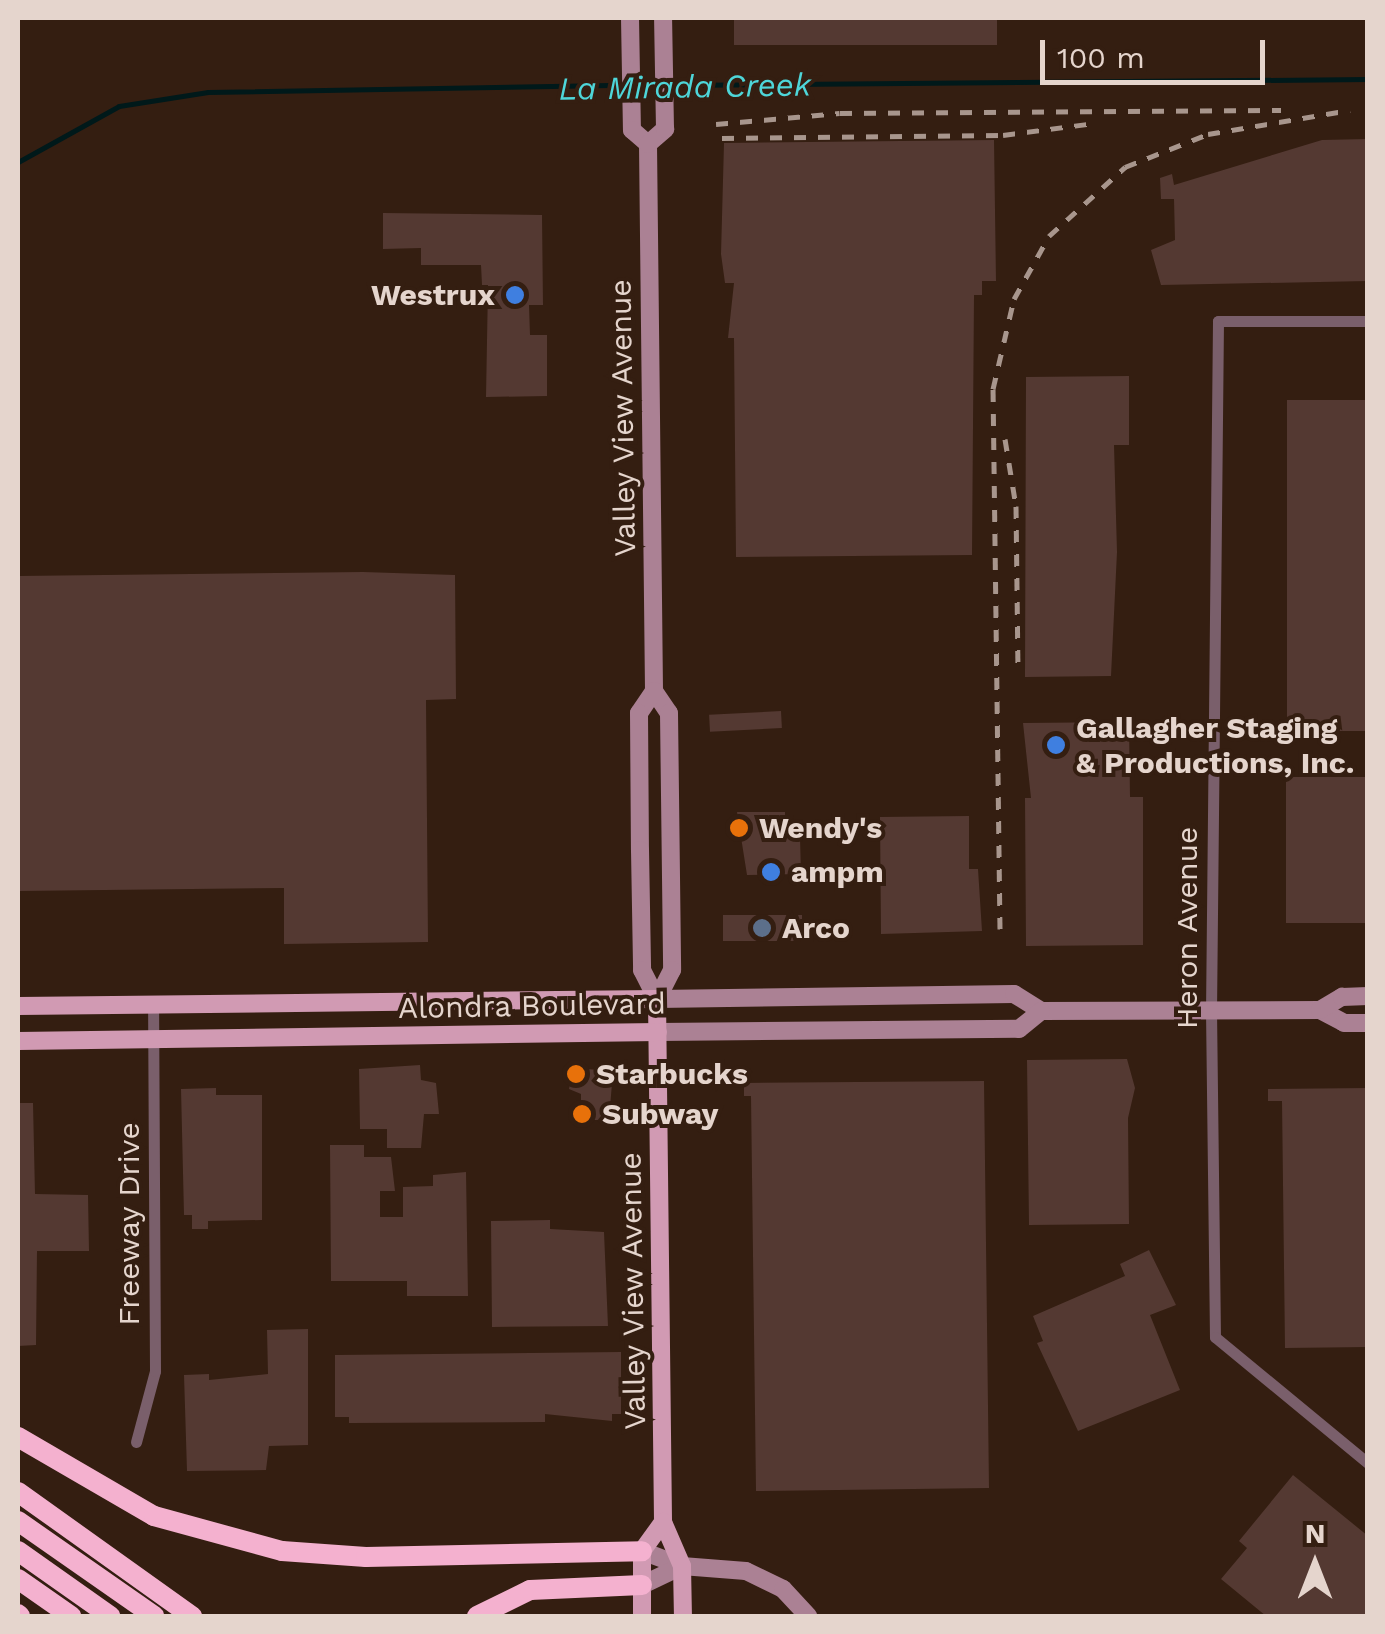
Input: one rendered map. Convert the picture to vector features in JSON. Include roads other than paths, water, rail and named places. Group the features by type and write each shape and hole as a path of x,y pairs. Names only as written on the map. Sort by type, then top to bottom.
{"highway":[{"path":"18,1438 154,1516 282,1550 366,1557 642,1551"},
{"path":"18,1492 192,1616"},
{"path":"18,1521 154,1616"},
{"path":"18,1551 110,1616"},
{"path":"18,1579 72,1616"},
{"path":"477,1616 530,1590 642,1585"}],"main road":[{"name":"Valley View Avenue","path":"630,18 632,130 648,144 654,691 668,714 672,970 657,999"},
{"name":"Valley View Avenue","path":"648,144 665,130 664,18"},
{"name":"Valley View Avenue","path":"654,691 638,713 642,970 657,999 663,1522 682,1566 683,1616"},
{"name":"Alondra Boulevard","path":"18,1006 1014,994 1041,1011 1320,1010 1344,1023 1368,1023"},
{"name":"Alondra Boulevard","path":"1320,1010 1342,996 1368,996"},
{"name":"Alondra Boulevard","path":"18,1040 1019,1029 1041,1011"},
{"path":"642,1616 642,1551 663,1522"},
{"path":"642,1551 682,1566 746,1571 783,1589 808,1616"},
{"path":"642,1585 682,1566"}],"street":[{"name":"Heron Avenue","path":"1368,322 1218,321 1211,1010 1215,1336 1368,1463"},
{"name":"Freeway Drive","path":"136,1442 155,1372 153,1003"}],"waterway":[{"name":"La Mirada Creek","path":"671,85 1368,79"},
{"name":"La Mirada Creek","path":"18,162 119,106 208,92 625,85"},
{"name":"La Mirada Creek","path":"636,85 660,85"}],"railway":[{"path":"716,124 840,113 1281,110"},
{"path":"1000,929 993,389 1014,299 1049,236 1125,167 1208,134 1350,110"},
{"path":"722,138 1003,135 1096,123"},
{"path":"1005,439 1016,506 1018,668"}],"place":[{"name":"Westrux","path":"515,295"},
{"name":"Gallagher Staging & Productions, Inc.","path":"1056,745"},
{"name":"Wendy's","path":"739,828"},
{"name":"ampm","path":"771,872"},
{"name":"Arco","path":"762,928"},
{"name":"Starbucks","path":"576,1074"},
{"name":"Subway","path":"582,1114"}]}
